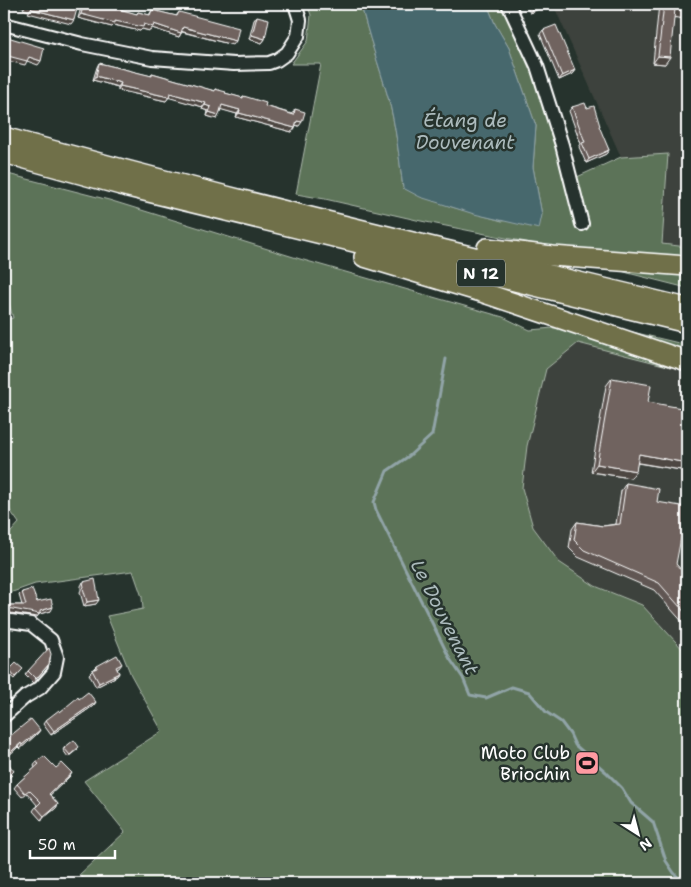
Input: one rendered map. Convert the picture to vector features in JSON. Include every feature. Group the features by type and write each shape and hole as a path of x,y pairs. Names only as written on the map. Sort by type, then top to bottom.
{"highway":[{"name":"N 12","path":"4,137 124,170 687,308"},
{"name":"N 12","path":"4,153 124,186 687,324"},
{"path":"274,223 318,243 484,293 687,361"},
{"name":"N 12","path":"428,246 457,243 502,251 687,266"}],"street":[{"path":"4,24 82,44 152,58 234,64 268,63 277,60 287,53 298,36 300,20 295,4"},
{"path":"508,4 537,66 562,145 582,224"},
{"path":"4,620 31,624 51,640 57,656 54,672 40,688 25,697 4,716"}],"shaded area":[{"path":"553,4 687,4 687,247 662,244 668,155 621,157"},
{"path":"578,343 687,371 687,654 642,605 595,586 559,562 533,527 522,488 527,446 546,369"}],"green space":[{"path":"307,4 361,4 391,108 403,188 452,207 502,221 542,215 533,167 536,126 509,48 495,24 487,4 502,4 536,84 566,182 621,157 668,154 662,244 687,247 687,288 628,273 531,243 296,194 321,64 291,64 308,41 311,15"},
{"path":"4,173 109,200 300,259 503,317 530,330 599,324 687,345 687,371 578,343 546,369 527,446 522,488 533,527 559,562 595,586 642,605 687,654 687,883 90,883 79,875 125,832 84,781 162,731 131,675 107,616 143,609 142,597 133,571 35,584 4,595 4,540 19,523 4,502 4,320 13,318 4,285"}],"water":[{"name":"Étang de Douvenant","path":"361,4 487,4 495,24 509,48 536,126 533,167 542,215 539,229 474,214 420,197 403,188 391,108"}],"building":[{"path":"26,4 78,5 74,20 31,9 32,7"},
{"path":"84,4 101,4 137,14 138,12 150,15 152,10 177,16 179,12 239,28 236,41 183,27 181,33 154,24 153,27 144,24 143,27 115,21 115,23 81,14"},
{"path":"530,4 542,4 532,9"},
{"path":"664,4 687,4 687,11 675,9 670,57 658,56"},
{"path":"257,16 269,19 265,39 252,35"},
{"path":"556,25 575,70 562,76 543,30"},
{"path":"4,36 44,48 41,61 29,57 27,61 4,55"},
{"path":"99,63 152,76 152,73 215,91 215,89 243,98 243,96 247,97 266,103 265,106 294,115 295,109 305,112 302,122 297,121 295,128 239,113 240,110 222,105 219,115 209,112 211,107 205,105 206,103 170,93 169,97 120,86 121,83 96,76"},
{"path":"585,103 587,108 594,106 599,126 609,150 589,159 582,143 585,142 572,107"},
{"path":"612,378 651,385 648,402 687,409 687,463 639,454 636,471 597,464"},
{"path":"626,483 659,489 657,502 687,507 676,564 687,577 687,615 659,583 584,550 574,540 577,522 603,526 620,524"},
{"path":"95,579 99,600 87,602 83,582"},
{"path":"32,589 37,602 51,599 53,607 40,611 40,614 4,609 4,605 26,605 22,592"},
{"path":"49,648 51,654 49,664 36,679 28,671"},
{"path":"117,655 122,664 116,667 119,673 99,683 92,670"},
{"path":"16,663 23,669 15,677 9,670"},
{"path":"88,692 96,702 54,731 46,720"},
{"path":"31,719 40,730 4,758 4,741"},
{"path":"74,740 79,747 70,755 64,748"},
{"path":"44,756 56,768 62,763 72,773 49,794 58,804 44,816 36,807 41,802 29,790 25,793 17,784 39,764 36,762"},
{"path":"4,758 14,771 4,781"},
{"path":"4,798 8,803 4,807"}],"waterway":[{"name":"Le Douvenant","path":"446,359 432,435 409,456 387,471 374,502 376,510 450,659 463,678 470,695 486,698 512,687 529,692 546,712 561,722 575,745 606,772 622,788 631,803 653,822 666,861 683,883"}],"place":[{"name":"Moto Club Briochin","path":"587,763"}]}
